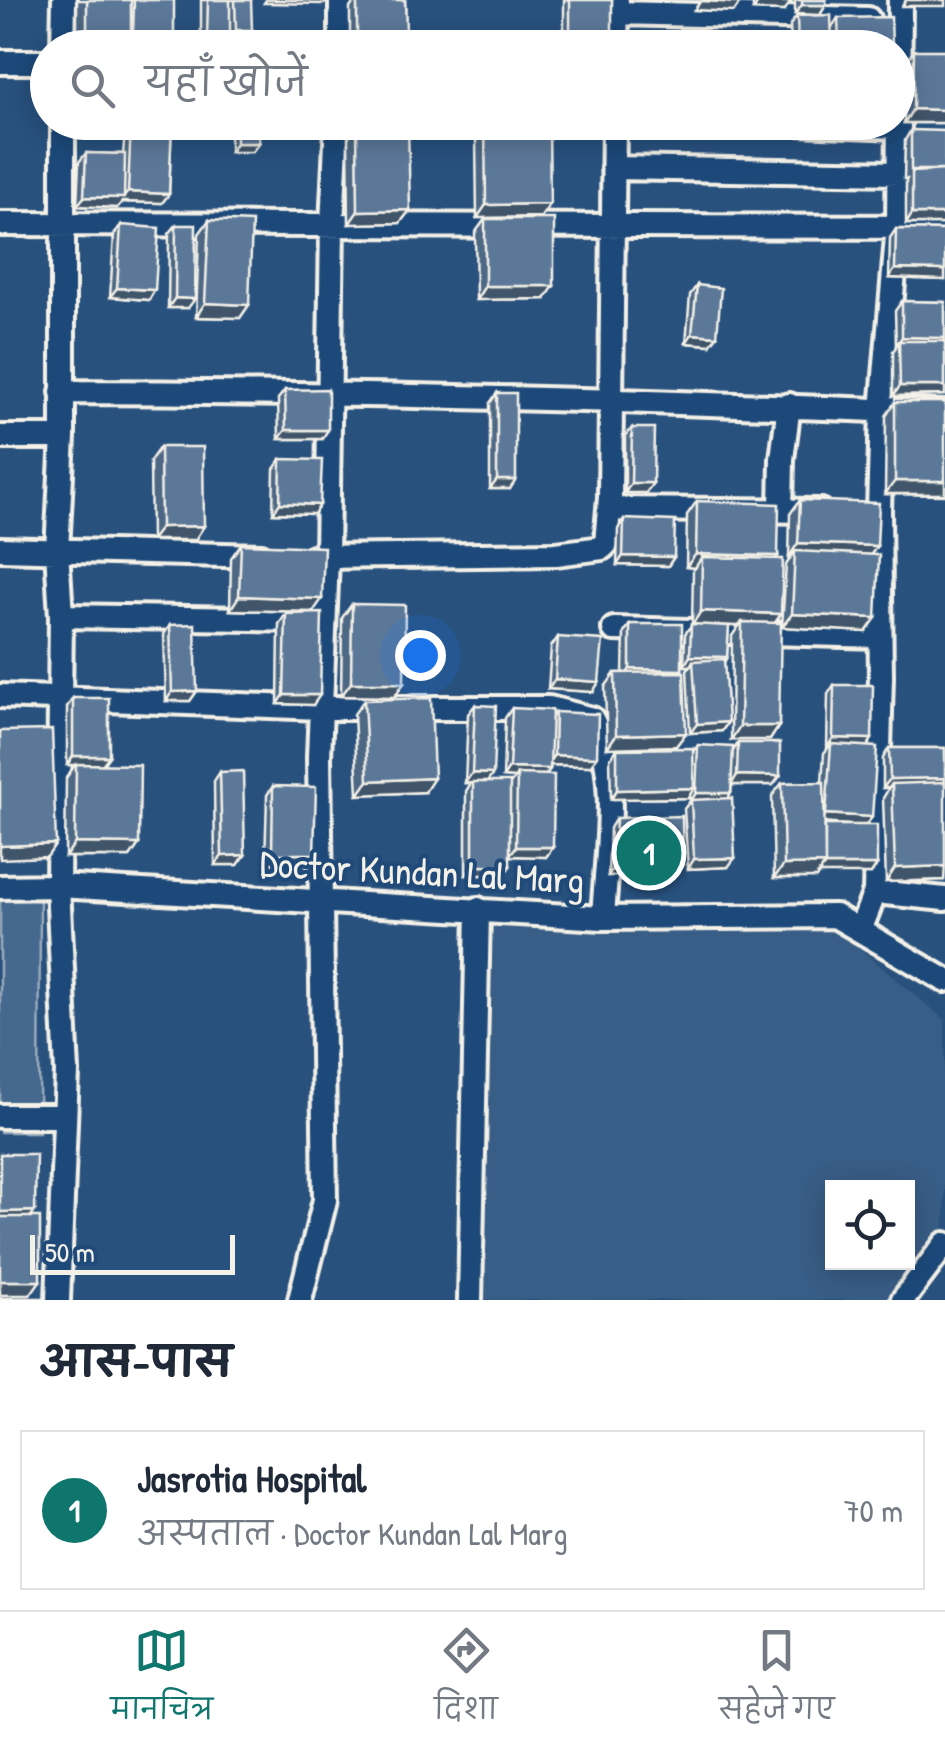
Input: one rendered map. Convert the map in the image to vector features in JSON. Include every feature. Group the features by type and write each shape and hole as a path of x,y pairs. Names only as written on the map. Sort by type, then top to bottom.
{"street":[{"path":"63,30 64,0"},
{"path":"340,30 341,0"},
{"path":"617,7 900,10"},
{"path":"0,62 30,62"},
{"path":"58,1300 66,1116 58,886 61,616 57,550 63,437 64,140"},
{"path":"300,1300 325,1200 322,708 335,140"},
{"path":"0,549 328,557 556,554 594,550 606,544 614,140"},
{"path":"860,928 875,892 880,636 859,511 882,410 898,226 899,140"},
{"path":"613,168 898,173"},
{"path":"0,224 945,228"},
{"path":"62,392 330,392 945,412"},
{"path":"781,510 782,460 790,405"},
{"path":"0,437 63,437"},
{"path":"609,509 859,511"},
{"path":"61,616 325,620"},
{"path":"614,629 880,636"},
{"path":"0,696 322,708 549,708 592,719 603,738 610,772 603,918"},
{"name":"Doctor Kundan Lal Marg","path":"0,887 58,886 603,918 835,916 945,980"},
{"path":"875,892 945,899"},
{"path":"470,1300 478,909"},
{"path":"0,1116 66,1116"},
{"path":"903,1300 945,1244"}],"shaded area":[{"path":"0,899 40,899 39,1132 0,1132"},
{"path":"483,903 816,912 945,1020 945,1230 915,1266 915,1180 825,1180 825,1270 911,1270 886,1300 484,1300"}],"building":[{"path":"87,0 131,0 131,30 87,30"},
{"path":"134,0 174,0 174,30 133,30"},
{"path":"208,0 230,0 230,30 207,30"},
{"path":"235,0 251,0 252,30 236,30"},
{"path":"357,0 405,0 406,30 357,30"},
{"path":"570,0 612,0 612,30 570,30"},
{"path":"802,0 826,0 826,5 802,5"},
{"path":"831,15 831,30 797,30 797,16"},
{"path":"891,17 891,30 838,30 838,18"},
{"path":"915,50 945,50 945,110 915,109"},
{"path":"915,130 945,131 945,170 911,170"},
{"path":"130,140 171,140 169,194 128,192"},
{"path":"236,140 259,140 259,143"},
{"path":"357,140 408,140 410,210 358,211"},
{"path":"485,140 549,140 550,204 486,205"},
{"path":"86,153 125,154 124,198 84,197"},
{"path":"945,170 945,214 912,214 912,172"},
{"path":"485,219 554,219 554,286 485,286"},
{"path":"209,220 252,222 249,305 205,303"},
{"path":"121,225 159,228 155,290 117,288"},
{"path":"176,225 196,225 195,299 175,298"},
{"path":"896,229 945,230 945,270 895,269"},
{"path":"697,285 721,288 717,336 692,334"},
{"path":"902,301 945,302 945,338 902,337"},
{"path":"899,341 945,341 945,386 900,386"},
{"path":"328,389 328,430 286,430 285,390"},
{"path":"497,393 516,393 516,480 497,480"},
{"path":"895,402 945,402 945,481 895,481"},
{"path":"632,428 654,428 653,483 631,483"},
{"path":"160,447 203,447 204,526 161,527"},
{"path":"281,459 322,460 320,505 280,503"},
{"path":"800,500 879,503 877,546 798,543"},
{"path":"697,501 779,504 778,556 696,554"},
{"path":"624,519 675,521 674,557 623,556"},
{"path":"241,544 324,547 322,599 239,596"},
{"path":"795,551 879,555 876,618 792,614"},
{"path":"702,557 783,559 781,614 701,611"},
{"path":"352,604 405,605 404,683 351,683"},
{"path":"322,613 320,695 284,695 286,614"},
{"path":"742,622 781,623 779,726 740,726"},
{"path":"195,624 197,691 172,692 170,625"},
{"path":"630,624 682,624 682,670 630,669"},
{"path":"691,624 729,626 727,657 690,656"},
{"path":"558,637 603,640 599,682 555,679"},
{"path":"724,659 728,722 697,724 693,661"},
{"path":"684,672 686,733 616,735 615,673"},
{"path":"834,685 873,685 872,739 833,738"},
{"path":"73,698 109,698 109,756 73,756"},
{"path":"431,698 434,778 368,781 364,700"},
{"path":"475,705 496,706 493,774 472,773"},
{"path":"512,708 552,710 550,769 509,768"},
{"path":"555,712 598,714 597,757 554,755"},
{"path":"52,730 56,844 0,846 0,731"},
{"path":"738,743 780,743 780,776 737,775"},
{"path":"831,744 877,747 872,817 826,814"},
{"path":"698,745 733,747 731,793 696,793"},
{"path":"693,748 694,788 617,790 617,749"},
{"path":"889,748 945,748 945,778 890,779"},
{"path":"76,764 140,765 139,844 75,843"},
{"path":"243,771 245,855 222,856 220,772"},
{"path":"517,774 554,775 553,847 516,847"},
{"path":"473,782 510,782 510,866 473,866"},
{"path":"824,782 825,864 784,865 782,783"},
{"path":"945,782 945,866 895,868 892,784"},
{"path":"273,786 316,787 314,854 272,854"},
{"path":"732,798 735,858 694,859 691,800"},
{"path":"682,816 683,865 614,866 616,818"},
{"path":"825,825 877,825 877,865 825,865"},
{"path":"0,1154 36,1154 35,1211 0,1212"},
{"path":"0,1217 40,1217 40,1281 0,1281"},
{"path":"44,1298 44,1300 0,1300"}],"place":[{"name":"Jasrotia Hospital","path":"649,853"}]}
